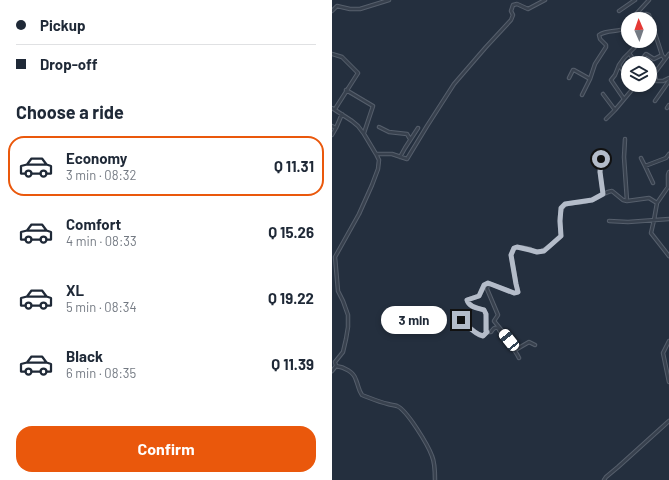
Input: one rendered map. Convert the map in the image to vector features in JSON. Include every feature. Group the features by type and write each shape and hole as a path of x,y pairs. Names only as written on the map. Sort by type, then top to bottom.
{"street":[{"path":"332,11 337,6 350,9 360,8 390,0"},
{"path":"376,154 392,154 407,159 454,84 511,20 513,15 511,11 513,6 517,4 528,9 545,0"},
{"path":"619,11 635,0"},
{"path":"638,12 648,0"},
{"path":"582,95 595,64 606,47 599,35 608,31 621,30"},
{"path":"657,40 662,55 665,59"},
{"path":"624,99 611,80 619,65 633,48"},
{"path":"332,54 342,57 358,73 333,109 356,124 364,134 379,160 378,169 359,214 335,257 338,291 344,301 348,315 348,327 343,352 335,362 336,366 332,371"},
{"path":"657,70 669,54"},
{"path":"657,58 662,55"},
{"path":"569,78 574,70 590,79"},
{"path":"657,82 669,80"},
{"path":"655,101 669,80"},
{"path":"346,90 373,106 364,134"},
{"path":"606,119 629,92"},
{"path":"603,94 615,110"},
{"path":"332,134 342,114"},
{"path":"332,126 336,128"},
{"path":"379,127 389,132 414,135"},
{"path":"400,157 418,128"},
{"path":"407,134 410,139"},
{"path":"626,140 624,157 627,201"},
{"path":"645,166 666,158 669,154"},
{"path":"642,158 653,183"},
{"path":"601,159 600,172 603,194"},
{"path":"669,172 668,187 657,203 651,233 669,256"},
{"path":"488,283 514,293 518,292 511,255 514,248 517,247 537,252 544,251 561,236 561,208 565,204 592,200 612,191 622,200 627,201 649,198 657,203"},
{"path":"609,221 628,222 669,219"},
{"path":"332,254 335,257"},
{"path":"487,332 486,314 484,310 473,307 467,300 479,296 484,285 488,283"},
{"path":"488,283 487,289 498,315 494,321 517,349 529,342 536,345"},
{"path":"461,320 474,332 483,336 487,332 491,332 493,328 498,328 519,358"},
{"path":"669,341 663,353 669,382"},
{"path":"336,366 348,370 356,379 358,390 362,396 397,406 402,409 427,444 433,457 435,480"},
{"path":"604,480 669,421"}],"route":[{"path":"461,320 479,335 483,336 487,332 486,314 484,310 473,307 467,300 479,296 484,285 488,283 514,293 518,292 511,255 514,248 517,247 537,252 544,251 561,236 561,208 565,204 592,200 603,194 600,172 601,159"}]}
